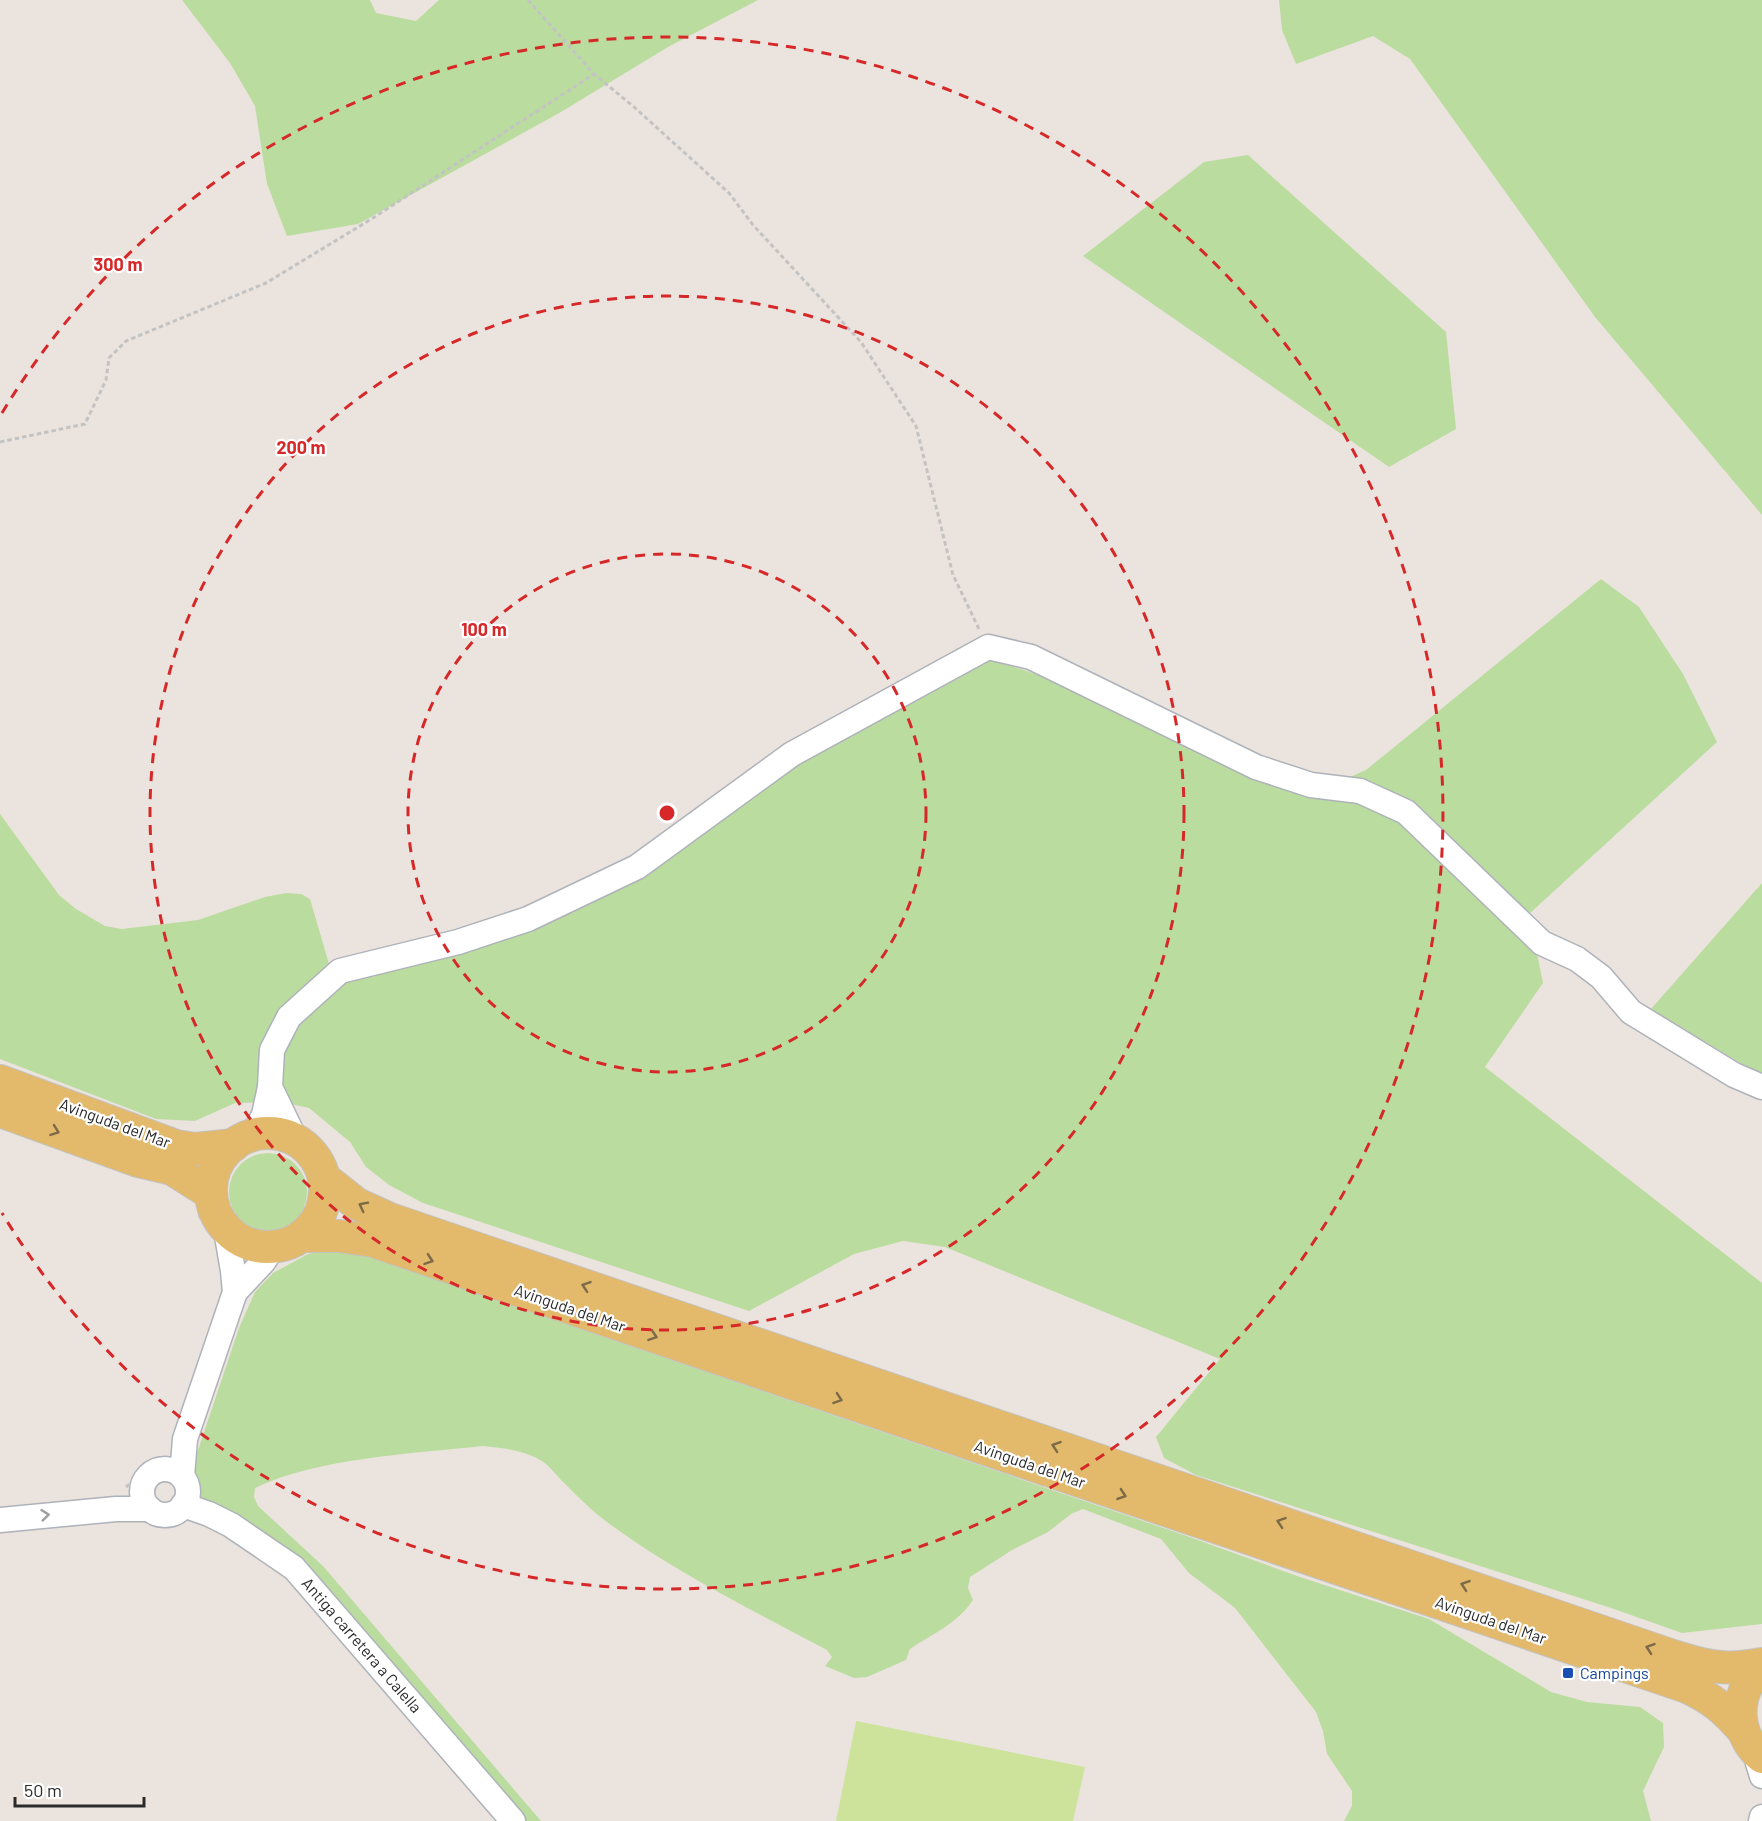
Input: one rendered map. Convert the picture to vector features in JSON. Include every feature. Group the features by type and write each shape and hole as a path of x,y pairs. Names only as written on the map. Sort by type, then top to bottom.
{"main road":[{"name":"Avinguda del Mar","path":"0,1081 176,1146 195,1149 243,1140"},
{"name":"Avinguda del Mar","path":"0,1111 138,1161 172,1169 210,1193"},
{"path":"268,1133 296,1140 309,1150 324,1178 325,1194 314,1224 302,1236 289,1244 273,1247 256,1246 240,1240 226,1230 215,1213 210,1193 213,1175 221,1158 243,1140 268,1133"},
{"name":"Avinguda del Mar","path":"324,1178 357,1204 390,1220 1673,1656 1718,1668 1762,1665"},
{"name":"Avinguda del Mar","path":"302,1236 339,1236 373,1241 1519,1629 1701,1694 1721,1706 1755,1753"},
{"path":"1755,1753 1740,1715 1743,1692 1762,1665"}],"street":[{"path":"243,1140 264,1115 270,1087 272,1050 289,1017 340,972 458,942 528,920 637,867 792,754 988,647 1031,657 1256,767 1311,785 1360,791 1406,813 1542,943 1577,959 1601,977 1631,1012 1734,1075 1762,1087"},
{"path":"270,1087 296,1140"},
{"path":"172,1470 185,1439 235,1292 226,1230"},
{"path":"235,1292 263,1262 273,1247"},
{"path":"0,1520 116,1509 150,1509 163,1514 171,1514 183,1505 188,1491 172,1470"},
{"path":"150,1509 142,1497 143,1483 153,1472 172,1470"},
{"name":"Antiga carretera a Calella","path":"183,1505 210,1514 231,1525 294,1568 513,1821"}],"path":[{"path":"528,0 594,74 729,193 753,225 861,342 916,426 953,575 988,647"},
{"path":"0,442 85,424 106,380 109,358 126,341 266,283 373,218 594,74"},
{"path":"123,1490 145,1471 172,1470"}],"green space":[{"path":"182,0 370,0 376,13 416,21 439,0 758,0 668,47 561,112 358,224 287,236 267,184 255,106 230,63"},
{"path":"1279,0 1762,0 1762,515 1595,317 1410,59 1373,36 1296,64 1282,30"},
{"path":"1248,155 1446,332 1456,429 1389,467 1083,256 1204,162"},
{"path":"1601,579 1639,607 1683,674 1717,742 1529,914 1543,983 1485,1067 1762,1283 1762,1624 1682,1633 1611,1608 1196,1475 1164,1458 1156,1437 1220,1359 945,1247 903,1241 854,1254 749,1311 423,1203 389,1185 366,1167 350,1142 309,1108 282,1102 235,1103 195,1121 156,1119 0,1059 0,814 59,895 76,909 105,926 122,929 198,920 265,897 286,893 301,894 310,899 329,964 476,931 624,869 849,724 958,648 1080,689 1309,795 1366,770"},
{"path":"1762,883 1762,1076 1651,1009"},
{"path":"268,1153 283,1156 300,1170 307,1192 304,1207 290,1224 268,1231 253,1228 236,1214 229,1192 232,1177 246,1160"},
{"path":"329,1249 358,1253 1184,1535 1300,1577 1429,1619 1551,1692 1587,1702 1640,1707 1663,1723 1664,1747 1643,1791 1651,1821 1344,1821 1352,1806 1352,1791 1327,1754 1323,1731 1316,1712 1235,1608 1189,1573 1161,1539 1083,1509 1071,1514 1048,1532 1012,1550 970,1577 968,1588 973,1600 967,1608 944,1628 910,1649 906,1660 867,1677 854,1678 825,1666 832,1657 827,1650 717,1591 637,1543 592,1510 540,1460 527,1454 483,1446 367,1458 308,1469 255,1488 254,1497 258,1506 323,1566 541,1821 521,1821 317,1580 204,1505 192,1487 189,1477 239,1328 255,1292 273,1273 308,1254"},
{"path":"856,1721 1085,1767 1073,1821 836,1821"}],"place":[{"name":"Campings","path":"1568,1673"}]}
